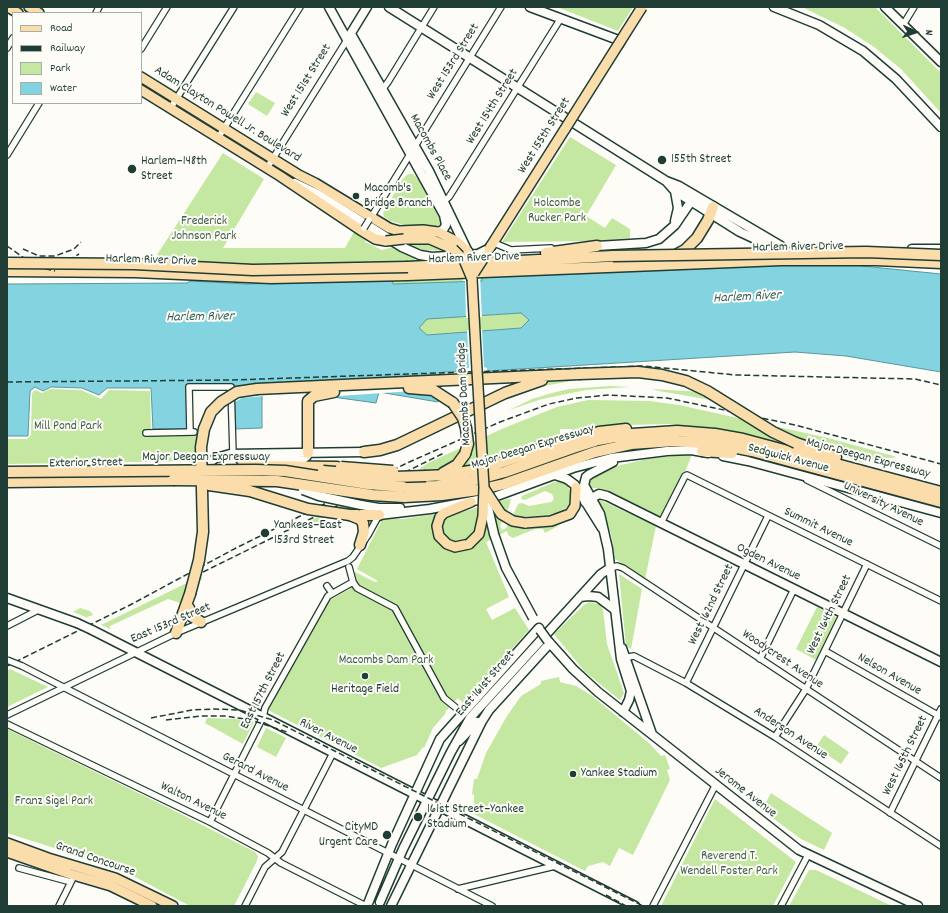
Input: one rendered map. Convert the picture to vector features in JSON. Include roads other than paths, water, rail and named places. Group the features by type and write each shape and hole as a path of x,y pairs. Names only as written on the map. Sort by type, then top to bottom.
{"highway":[{"path":"623,267 666,259 680,253 696,238 712,211"},
{"path":"771,244 806,260"},
{"path":"488,259 572,251 597,246"},
{"name":"Harlem River Drive","path":"7,272 135,272 256,278 408,271 488,259 858,252 941,255"},
{"name":"Harlem River Drive","path":"7,263 134,264 253,270 408,271 623,267 806,260 888,260 941,263"},
{"path":"180,631 202,546 203,489 201,448 205,425 211,412 221,402 242,391 638,372 671,377 700,388 765,428 796,443 839,458 870,473"},
{"path":"364,452 380,450 397,445 519,387 563,375"},
{"path":"203,489 208,430 213,418 227,403 238,396 251,394 417,388 433,390 449,400 463,418 468,433 468,444 465,454 452,468 437,476"},
{"path":"308,453 308,401 312,396 334,392"},
{"path":"285,472 300,468 378,476 437,476 482,469 527,455 570,439 599,432 624,429 650,432"},
{"name":"Major Deegan Expressway","path":"7,472 221,470 285,472 364,484 404,492 476,480 505,472 581,445 619,436 650,432 691,432 730,436 941,492"},
{"name":"Major Deegan Expressway","path":"7,482 173,480 277,481 367,494 404,492 446,495 487,488 587,454 647,443 682,442 721,445 809,466 941,502"},
{"path":"702,451 730,453 809,466"},
{"path":"238,455 245,464 254,466 337,467 394,471 426,476"},
{"path":"173,480 243,490 302,508 379,515"},
{"path":"358,514 364,523 360,545"},
{"path":"186,609 191,616 201,622"}],"main road":[{"name":"Macombs Place","path":"329,7 349,37 475,264 472,279"},
{"name":"West 151st Street","path":"349,37 368,7"},
{"path":"389,7 666,181 678,186 693,199"},
{"path":"494,243 621,41 530,7"},
{"name":"West 155th Street","path":"475,264 488,259 642,7"},
{"path":"774,7 819,25 863,51 891,74 941,127"},
{"path":"885,7 941,62"},
{"name":"Adam Clayton Powell Jr. Boulevard","path":"142,78 298,175 313,186 316,197 375,239 386,241 430,239 453,249 464,260 472,279"},
{"name":"Adam Clayton Powell Jr. Boulevard","path":"142,91 280,176 402,247 420,255 432,257 479,254 487,251 494,243"},
{"name":"Adam Clayton Powell Jr. Boulevard","path":"298,175 315,183 370,218 396,230 423,230 438,232 452,239 467,250"},
{"path":"666,181 675,191 693,199"},
{"path":"672,229 678,211 675,191"},
{"name":"Harlem River Drive","path":"597,246 649,242 659,239 672,229 693,199 771,244 784,247 803,250 941,249"},
{"name":"Macombs Place","path":"438,232 443,230 446,224 442,203"},
{"path":"453,249 475,264"},
{"path":"467,250 477,256 488,259"},
{"name":"Macombs Dam Bridge","path":"472,279 482,469 490,520 499,551 515,588 549,642 580,677 652,734"},
{"name":"Sedgwick Avenue","path":"627,456 667,451 702,451 748,461 941,513"},
{"name":"Exterior Street","path":"189,475 219,456 238,455 303,458 307,456 308,453 364,452"},
{"name":"Exterior Street","path":"7,477 199,475 232,467 238,455"},
{"path":"379,515 471,502 506,493 592,463 627,456"},
{"path":"588,500 585,487 587,476 603,466 627,456"},
{"path":"199,475 265,476 319,496 358,514 390,508 444,506"},
{"path":"555,475 567,480 600,514 610,568 618,640 631,690 623,712"},
{"path":"484,487 501,514 513,521 525,523 551,521 570,514 575,506 576,488"},
{"path":"471,502 444,513 438,520 437,526 439,536 447,544 455,547 469,544 476,537 482,527 484,487"},
{"name":"Ogden Avenue","path":"588,500 599,494 605,495 941,662"},
{"name":"East 161st Street","path":"380,902 399,858 454,745 470,718 601,574 610,568"},
{"path":"580,597 598,597 614,609"},
{"name":"River Avenue","path":"7,598 76,623 135,651 634,906"},
{"name":"East 161st Street","path":"366,906 414,794 438,743 448,729 540,629"},
{"name":"East 161st Street","path":"391,906 478,727 489,710 549,642"},
{"path":"623,658 652,734"},
{"path":"454,745 467,734 489,710"},
{"path":"448,729 470,718"},
{"path":"459,764 470,718"},
{"name":"Jerome Avenue","path":"652,734 715,786 799,850 918,906"},
{"name":"Grand Concourse","path":"7,843 75,875 115,878 173,906"},
{"name":"Grand Concourse","path":"7,852 111,886 152,906"}],"street":[{"path":"142,47 167,7"},
{"path":"170,108 234,7"},
{"path":"218,138 300,7"},
{"path":"380,92 434,7"},
{"name":"West 153rd Street","path":"363,230 501,7"},
{"path":"621,41 642,7"},
{"path":"903,24 914,7"},
{"name":"West 154th Street","path":"442,203 449,197 561,18"},
{"name":"West 151st Street","path":"267,168 349,37"},
{"path":"7,155 38,104"},
{"name":"Harlem River Drive","path":"494,243 507,250 515,251 597,246"},
{"path":"146,433 192,432 189,388 231,387 238,455"},
{"name":"University Avenue","path":"794,473 941,546"},
{"name":"Summit Avenue","path":"661,523 686,475 941,601"},
{"path":"379,515 348,564 353,582 362,591 395,608 444,698 455,707"},
{"name":"West 162nd Street","path":"686,683 768,516"},
{"name":"East 153rd Street","path":"7,715 135,651 180,631 348,564"},
{"name":"West 164th Street","path":"775,737 806,689 867,564"},
{"name":"Woodycrest Avenue","path":"610,568 617,566 623,568 941,778"},
{"name":"East 157th Street","path":"210,822 263,717 269,701 328,596 353,582"},
{"path":"327,586 332,593"},
{"path":"760,659 794,589"},
{"path":"7,626 40,609"},
{"name":"Nelson Avenue","path":"825,651 939,716"},
{"name":"Anderson Avenue","path":"623,658 637,657 686,683 775,737 941,846"},
{"name":"Gerard Avenue","path":"7,660 22,666 492,906"},
{"name":"West 165th Street","path":"890,812 939,716 941,709"},
{"name":"Walton Avenue","path":"7,724 210,822 366,906"},
{"path":"245,906 265,867 282,852 333,753"},
{"path":"653,906 715,786"},
{"path":"781,906 808,855"},
{"path":"458,888 555,866"},
{"name":"Grand Concourse","path":"19,868 75,875"},
{"path":"59,906 75,875"}],"water":[{"name":"Harlem River","path":"783,264 859,264 862,266 941,274 941,372 846,356 795,352 488,371 443,372 438,402 379,392 376,403 311,394 311,382 262,383 262,428 235,429 235,385 186,385 187,429 153,429 151,388 107,388 99,395 82,388 51,387 43,391 35,387 30,391 28,436 7,436 7,284 187,283 190,281 246,284 392,280 393,284 482,281 482,277","holes":["521,313 529,320 521,328 427,335 419,328 427,319"]}],"railway":[{"path":"23,249 39,256 55,256 74,249 81,242"},
{"path":"7,246 37,267 55,271"},
{"path":"42,260 61,262 69,260 79,254"},
{"path":"7,382 233,380 644,366 736,375 915,379 941,385"},
{"path":"7,666 130,605 236,548 407,463 500,422 549,404 577,398 609,395 667,398 795,425 941,464"},
{"path":"195,576 444,453"},
{"path":"151,718 192,710 214,709 239,710 273,720 643,906"},
{"path":"166,720 202,716 225,716 251,720 287,732"},
{"path":"606,895 626,906"}],"place":[{"name":"155th Street","path":"662,160"},
{"name":"Harlem–148th Street","path":"132,169"},
{"name":"Macomb's Bridge Branch","path":"356,196"},
{"name":"Yankees–East 153rd Street","path":"265,533"},
{"name":"Heritage Field","path":"365,676"},
{"name":"Yankee Stadium","path":"573,774"},
{"name":"161st Street–Yankee Stadium","path":"418,817"},
{"name":"CityMD Urgent Care","path":"387,835"}],"park label":[{"name":"Holcombe Rucker Park","path":"557,212"},
{"name":"Frederick Johnson Park","path":"204,230"},
{"name":"Mill Pond Park","path":"68,427"},
{"name":"Macombs Dam Park","path":"386,661"},
{"name":"Franz Sigel Park","path":"54,802"},
{"name":"Reverend T. Wendell Foster Park","path":"729,864"}]}
